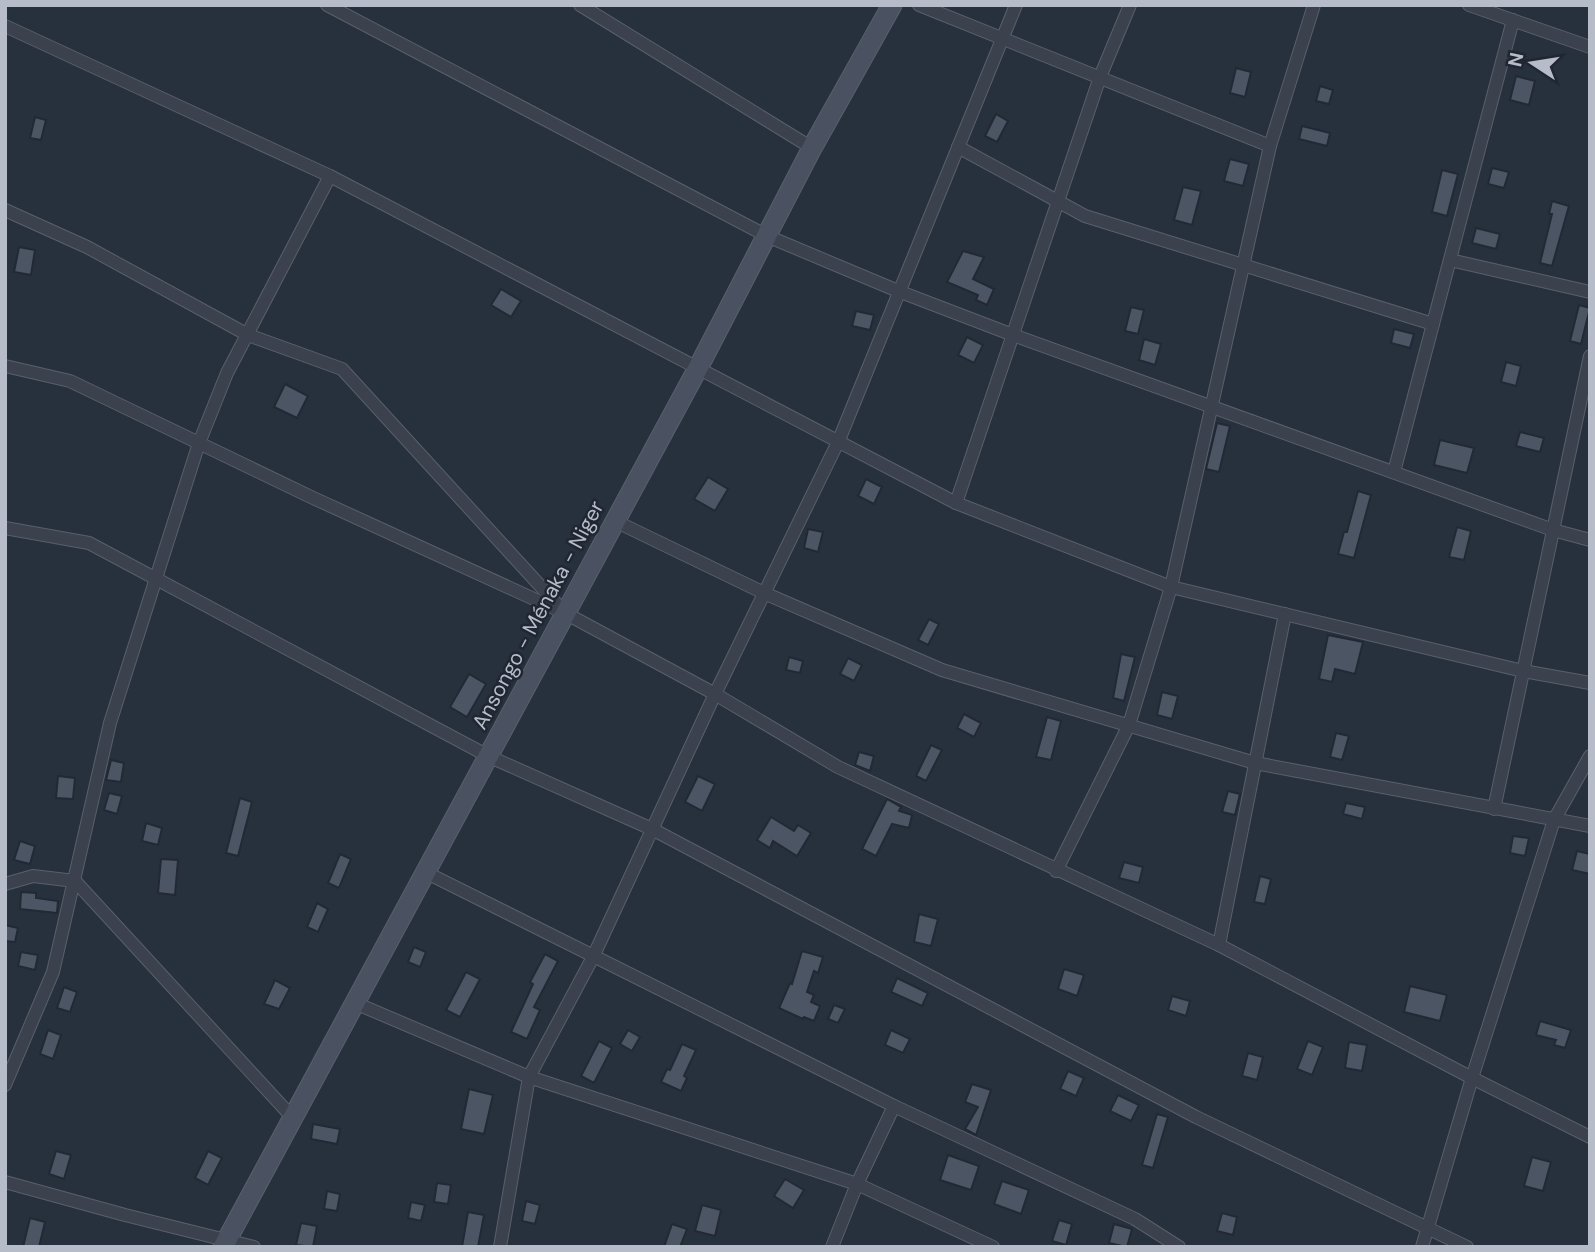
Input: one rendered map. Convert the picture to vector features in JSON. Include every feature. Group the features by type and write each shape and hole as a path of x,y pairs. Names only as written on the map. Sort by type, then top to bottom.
{"main road":[{"name":"Ansongo - Ménaka - Niger","path":"225,1244 698,368 812,148 892,5"}],"street":[{"path":"327,5 766,236 1013,335 1553,530 1590,540"},
{"path":"580,5 812,148"},
{"path":"919,5 1270,146"},
{"path":"500,1247 529,1077 593,957 715,694 838,440 1016,5"},
{"path":"956,503 1100,77 1130,5"},
{"path":"1056,871 1129,725 1171,587 1270,146 1314,5"},
{"path":"1469,5 1590,47"},
{"path":"1394,472 1513,20"},
{"path":"5,26 330,176 956,503 1171,587 1523,671 1590,683"},
{"path":"958,147 1085,216 1242,267 1433,324"},
{"path":"5,1085 53,972 110,723 199,443 227,373 330,176"},
{"path":"5,210 87,247 248,335 342,369 565,613"},
{"path":"1450,260 1590,292"},
{"path":"1493,809 1590,356"},
{"path":"5,366 70,380 310,497 565,613 715,694 838,767 1219,946 1590,1137"},
{"path":"615,521 764,593 942,670 1255,763 1590,826"},
{"path":"5,528 89,543 488,756 652,829 1196,1117 1467,1247"},
{"path":"1219,946 1285,614"},
{"path":"1422,1247 1472,1078 1554,820 1590,756"},
{"path":"425,872 894,1106 1135,1219 1179,1247"},
{"path":"5,884 33,876 75,881 293,1118"},
{"path":"355,1003 529,1077 857,1184 993,1247"},
{"path":"832,1247 857,1184 894,1106"},
{"path":"5,1182 225,1244 254,1247"}],"building":[{"path":"1236,68 1251,72 1245,97 1230,93"},
{"path":"1516,76 1535,81 1529,105 1510,100"},
{"path":"1320,86 1333,90 1329,104 1316,101"},
{"path":"996,114 1008,121 997,142 985,136"},
{"path":"35,117 46,120 41,140 30,138"},
{"path":"1302,126 1330,133 1327,146 1299,139"},
{"path":"1230,159 1249,164 1243,186 1224,181"},
{"path":"1492,168 1509,172 1504,188 1488,184"},
{"path":"1442,170 1458,174 1447,216 1432,212"},
{"path":"1183,187 1201,191 1192,225 1174,220"},
{"path":"1552,201 1569,206 1552,266 1540,263 1552,214 1549,214"},
{"path":"1476,228 1500,234 1496,249 1472,243"},
{"path":"19,247 35,250 31,275 14,272"},
{"path":"963,251 984,257 973,279 994,289 987,305 976,300 978,295 947,282"},
{"path":"501,289 521,301 511,317 491,305"},
{"path":"1579,305 1590,308 1581,344 1570,341"},
{"path":"1131,307 1144,310 1138,334 1125,331"},
{"path":"856,311 874,315 870,330 852,326"},
{"path":"1394,329 1414,334 1410,348 1391,343"},
{"path":"967,337 983,345 974,363 958,355"},
{"path":"1144,339 1161,344 1155,365 1139,360"},
{"path":"1506,362 1521,366 1516,386 1501,382"},
{"path":"285,384 308,396 297,418 274,407"},
{"path":"1217,423 1230,426 1219,472 1206,469"},
{"path":"1520,432 1544,438 1540,452 1516,446"},
{"path":"1440,440 1474,448 1467,473 1434,465"},
{"path":"708,477 728,489 715,511 694,499"},
{"path":"866,479 882,487 874,504 858,496"},
{"path":"1358,491 1371,495 1354,558 1338,554"},
{"path":"1457,527 1471,531 1464,560 1449,557"},
{"path":"808,529 823,532 818,552 804,548"},
{"path":"929,619 939,624 928,645 918,640"},
{"path":"1328,635 1363,642 1355,674 1335,669 1332,682 1319,679"},
{"path":"1121,654 1135,657 1124,701 1113,698"},
{"path":"789,657 803,661 800,673 786,670"},
{"path":"848,658 862,665 854,681 840,674"},
{"path":"469,674 486,684 467,717 450,707"},
{"path":"1162,692 1178,696 1172,719 1157,715"},
{"path":"964,714 981,723 974,737 957,728"},
{"path":"1047,717 1061,721 1051,760 1036,757"},
{"path":"1336,733 1349,736 1342,760 1330,757"},
{"path":"931,745 942,750 926,781 916,776"},
{"path":"859,752 874,756 870,771 855,765"},
{"path":"111,760 124,763 121,782 106,780"},
{"path":"58,776 75,778 73,799 56,798"},
{"path":"698,776 715,784 702,811 685,802"},
{"path":"1228,791 1240,794 1235,815 1222,812"},
{"path":"109,793 122,796 117,814 104,810"},
{"path":"240,798 252,802 238,856 226,853"},
{"path":"887,799 901,807 899,811 912,815 909,828 892,824 876,856 862,849"},
{"path":"1346,803 1365,807 1362,819 1343,814"},
{"path":"771,817 794,831 798,825 811,833 797,856 773,841 770,848 757,840"},
{"path":"146,823 162,828 158,845 142,841"},
{"path":"1513,836 1529,838 1525,856 1510,853"},
{"path":"20,841 35,846 30,864 14,860"},
{"path":"1577,851 1590,854 1590,874 1572,870"},
{"path":"340,854 351,859 339,888 328,883"},
{"path":"161,859 178,860 175,895 158,893"},
{"path":"1124,862 1143,867 1139,883 1119,878"},
{"path":"1260,876 1271,879 1265,904 1254,902"},
{"path":"21,892 36,893 36,898 58,901 57,913 20,909"},
{"path":"317,903 328,909 318,932 307,927"},
{"path":"919,914 938,919 931,946 914,942"},
{"path":"5,925 18,928 15,942 5,941"},
{"path":"414,947 426,952 420,967 408,962"},
{"path":"802,951 823,957 818,973 814,971 807,992 814,995 811,1002 820,1006 814,1021 779,1008 790,983 792,984"},
{"path":"21,952 38,955 35,970 18,966"},
{"path":"545,954 558,961 534,1007 540,1010 527,1039 511,1032 533,984 530,982"},
{"path":"1064,969 1084,975 1077,996 1058,989"},
{"path":"466,972 480,979 460,1017 446,1010"},
{"path":"897,978 928,993 922,1006 891,992"},
{"path":"275,980 290,988 279,1009 264,1004"},
{"path":"1410,986 1447,995 1440,1021 1404,1012"},
{"path":"64,987 77,992 70,1012 57,1008"},
{"path":"1172,996 1190,1001 1186,1016 1168,1010"},
{"path":"834,1005 845,1009 838,1023 828,1019"},
{"path":"1540,1021 1571,1030 1565,1048 1554,1045 1556,1040 1536,1035"},
{"path":"48,1030 61,1035 53,1059 40,1054"},
{"path":"628,1030 640,1037 632,1051 620,1044"},
{"path":"891,1030 910,1039 903,1053 885,1045"},
{"path":"599,1041 612,1048 594,1083 581,1076"},
{"path":"1308,1041 1323,1047 1312,1075 1297,1069"},
{"path":"1349,1042 1367,1045 1362,1071 1345,1068"},
{"path":"682,1044 696,1050 684,1076 687,1078 681,1091 661,1082"},
{"path":"1248,1053 1263,1057 1257,1080 1242,1076"},
{"path":"1068,1071 1084,1078 1076,1096 1060,1089"},
{"path":"972,1084 991,1090 976,1135 965,1129 978,1107 965,1102"},
{"path":"469,1089 493,1095 484,1134 461,1129"},
{"path":"1118,1095 1139,1105 1131,1121 1110,1111"},
{"path":"1157,1114 1168,1117 1153,1168 1142,1165"},
{"path":"313,1124 340,1129 337,1144 311,1139"},
{"path":"56,1151 71,1155 64,1179 49,1174"},
{"path":"208,1151 222,1158 208,1185 195,1178"},
{"path":"948,1155 979,1166 971,1190 940,1180"},
{"path":"1532,1157 1551,1162 1543,1191 1524,1186"},
{"path":"785,1179 804,1190 793,1208 774,1196"},
{"path":"1002,1181 1029,1190 1021,1214 994,1204"},
{"path":"437,1183 451,1185 448,1204 434,1202"},
{"path":"327,1191 340,1194 337,1211 324,1209"},
{"path":"526,1201 540,1205 535,1224 522,1221"},
{"path":"411,1202 425,1205 421,1221 408,1218"},
{"path":"702,1205 721,1210 715,1236 695,1231"},
{"path":"468,1212 484,1215 478,1247 462,1247"},
{"path":"1222,1213 1237,1217 1233,1235 1217,1231"},
{"path":"30,1218 45,1222 39,1247 23,1247"},
{"path":"1059,1220 1072,1224 1066,1245 1052,1241"},
{"path":"301,1223 317,1226 313,1247 296,1245"},
{"path":"672,1224 687,1229 680,1247 664,1247"},
{"path":"1114,1224 1132,1229 1127,1247 1109,1243"}]}
